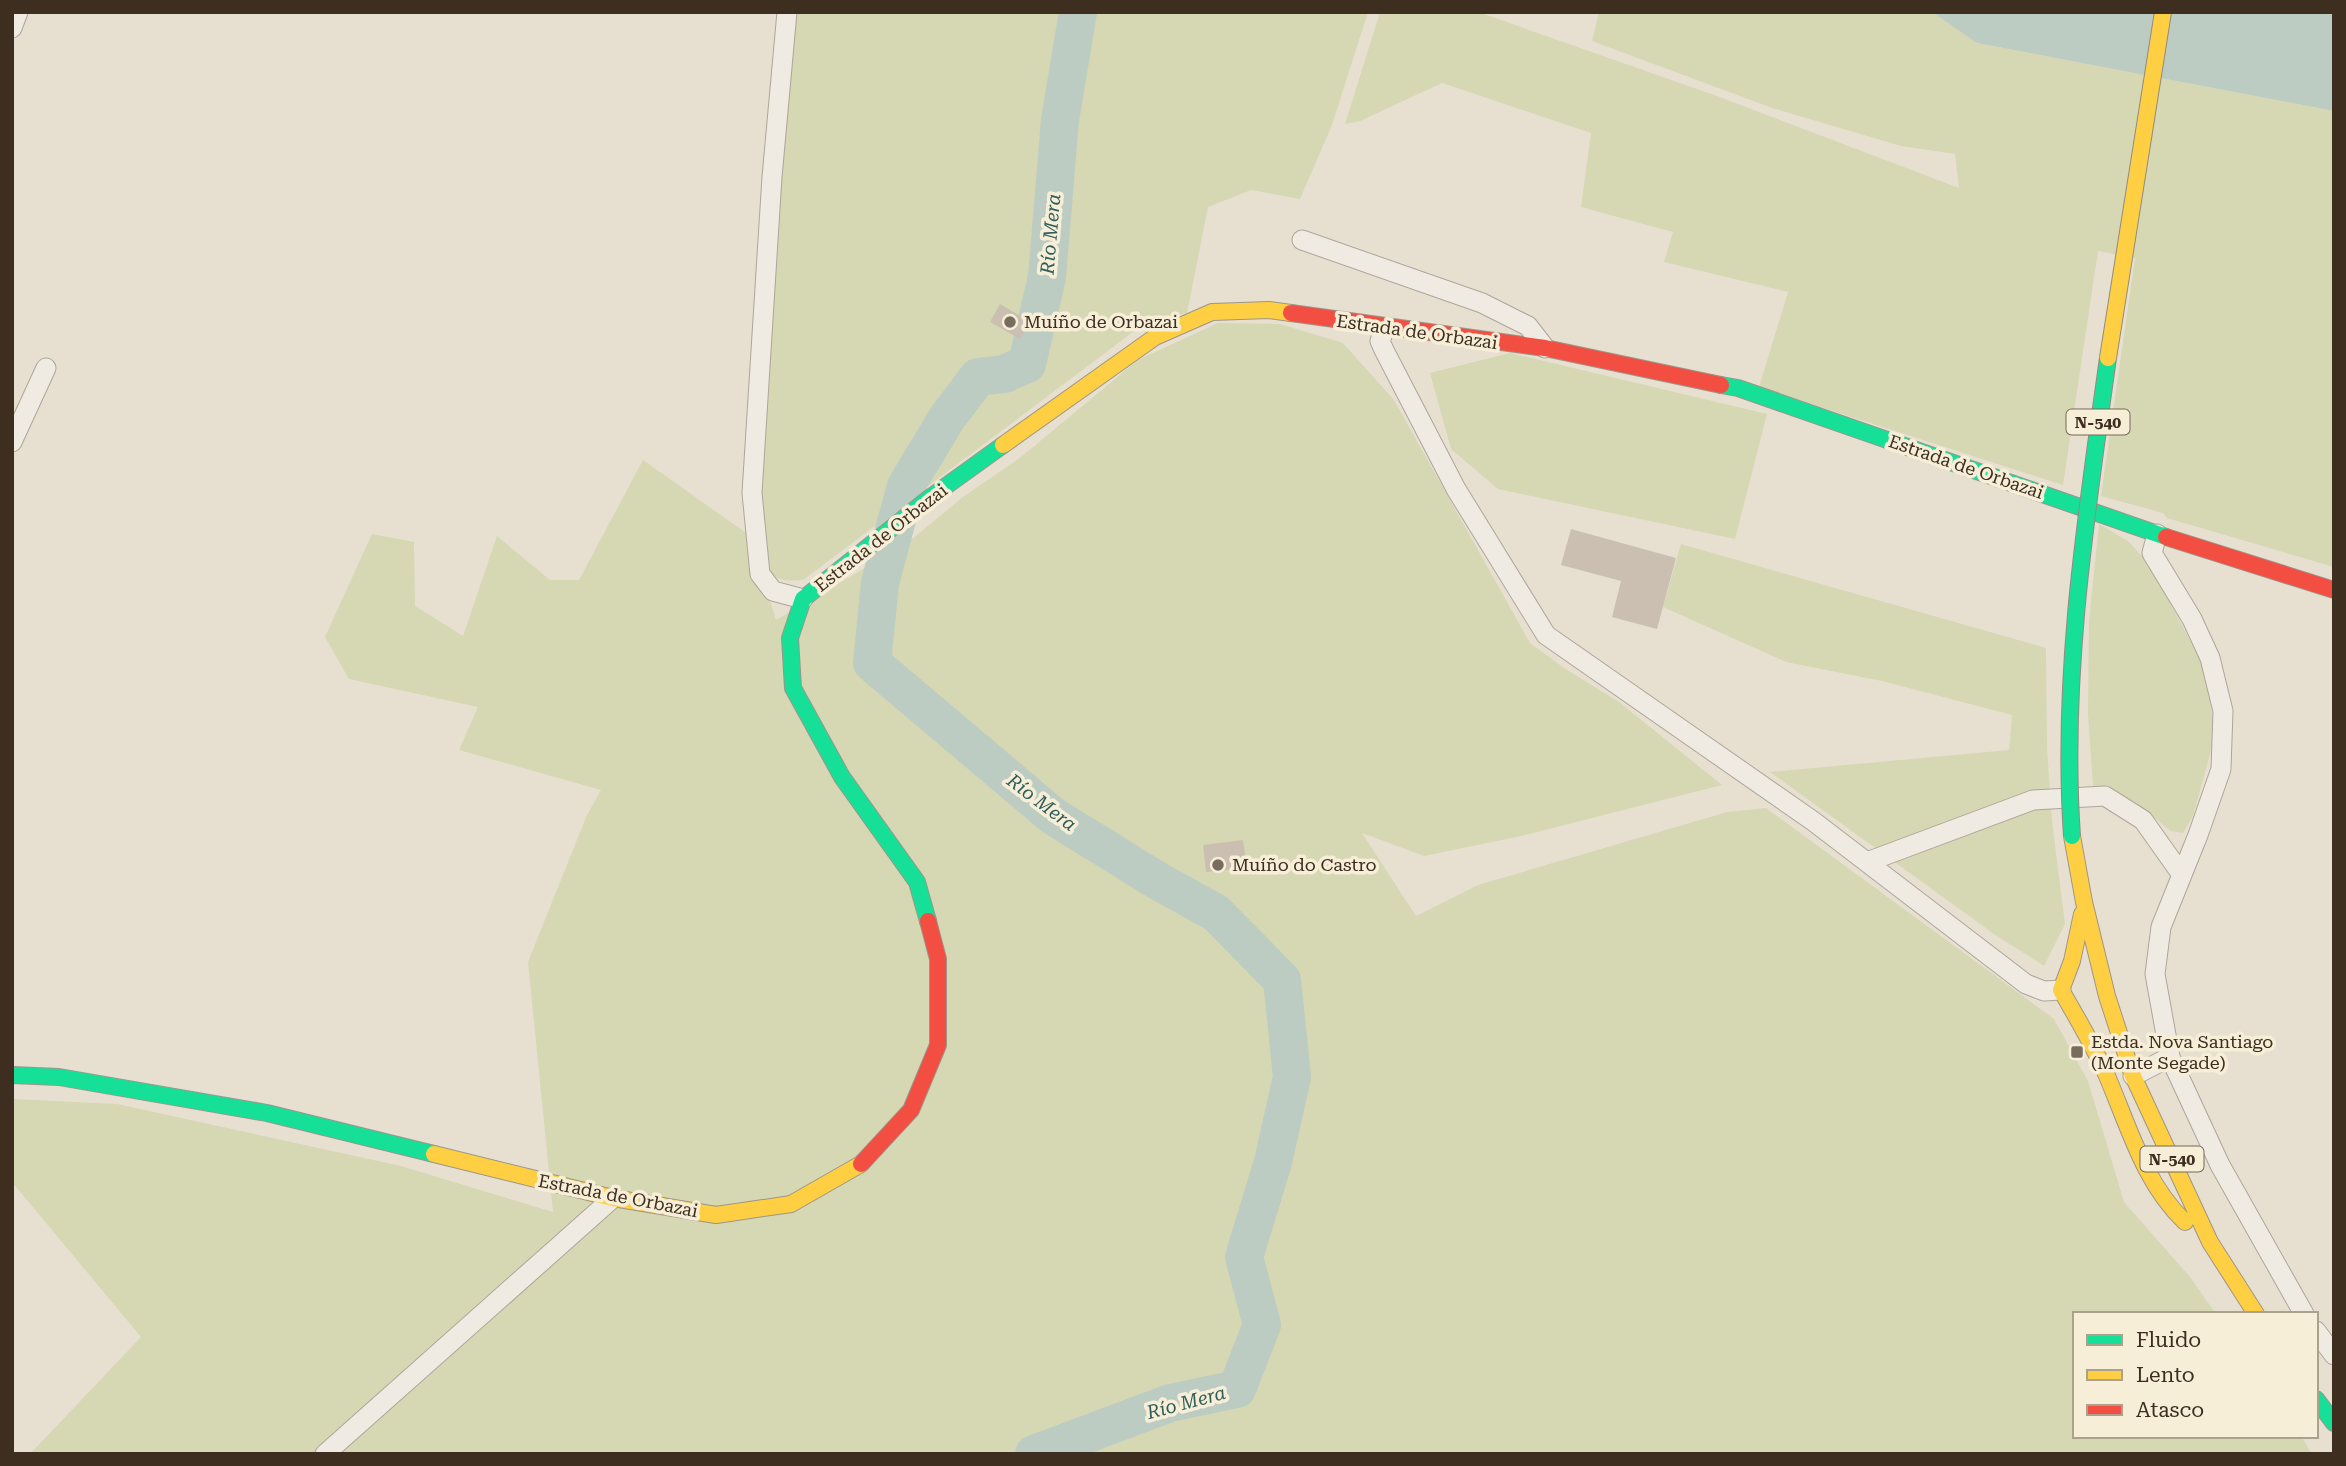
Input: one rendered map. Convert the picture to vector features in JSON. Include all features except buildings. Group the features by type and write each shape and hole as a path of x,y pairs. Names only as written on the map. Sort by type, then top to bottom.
{"main road":[{"name":"N-540","path":"2162,12 2095,439 2070,684 2067,782 2071,835 2084,902 2107,996 2133,1076 2210,1242 2255,1312"},
{"name":"Estrada de Orbazai","path":"12,1075 59,1077 267,1113 613,1198 716,1215 791,1204 859,1166 911,1110 938,1045 938,958 917,882 842,777 793,688 790,638 803,599 928,499 1155,337 1212,312 1269,310 1545,348 1738,388 2157,534 2334,590"},
{"path":"2084,902 2072,961 2061,990 2106,1074 2150,1176 2176,1215 2210,1242"},
{"path":"2318,1402 2334,1423"}],"street":[{"path":"12,28 18,12"},
{"path":"787,12 772,177 752,493 760,574 773,591 803,599"},
{"path":"1302,240 1482,303 1528,326 1545,348"},
{"path":"1385,328 1380,341 1450,477 1546,635 1813,821 2026,984 2044,991 2061,990"},
{"path":"12,443 46,368"},
{"path":"2157,534 2152,553 2192,619 2210,658 2223,711 2221,769 2161,927 2155,974 2171,1057 2220,1165 2296,1312"},
{"path":"1867,862 2033,800 2105,796 2143,820 2182,875"},
{"path":"2133,1076 2171,1057"},
{"path":"325,1454 613,1198"},
{"path":"2318,1334 2334,1355"}],"green space":[{"path":"793,12 1368,12 1332,125 1300,199 1251,190 1208,207 1187,313 1162,318 1133,332 803,580 782,580 770,571 766,562 761,539 758,493"},
{"path":"1380,12 1478,12 1717,96 1959,188 1955,154 1901,146 1772,108 1592,41 1599,12 1932,12 1977,43 2334,111 2334,567 2101,496 2135,258 2098,251 2063,485 1759,387 1788,292 1664,262 1673,232 1581,207 1591,133 1442,83 1360,121 1345,124"},
{"path":"1218,323 1280,324 1343,343 1394,400 1530,643 1619,702 1722,785 1521,836 1424,856 1362,833 1416,916 1478,885 1727,812 1766,808 2054,1019 2088,1081 2124,1202 2190,1277 2215,1312 2073,1312 2073,1438 2302,1438 2312,1454 30,1454 141,1337 12,1182 12,1099 117,1104 401,1166 553,1212 528,962 587,815 601,790 459,750 478,707 349,679 325,637 372,534 414,542 415,606 463,636 497,536 550,580 579,580 643,460 749,535 776,620 906,544 963,497 1021,457 1138,360"},
{"path":"1510,353 1767,414 1735,539 1498,489 1451,449 1430,373"},
{"path":"2099,524 2128,541 2149,564 2206,670 2215,736 2193,816 2183,833 2171,831 2134,802 2093,787 2088,714 2089,621"},
{"path":"1681,544 2046,648 2047,747 2052,821 2065,924 2044,966 1994,934 1770,772 2009,750 2012,715 1882,681 1786,662 1663,607"}],"shaded area":[{"path":"1932,12 2334,12 2334,111 1977,43"}],"waterway":[{"name":"Río Mera","path":"1034,1454 1170,1403 1237,1389 1262,1325 1244,1257 1273,1162 1292,1077 1282,980 1216,913 1158,881 1053,816 872,663 880,583 906,486 947,418 978,377 1004,374 1027,364 1047,277 1060,120 1078,12"}],"traffic: fast":[{"path":"2072,836 2069,776 2073,657 2084,537 2108,358"},
{"path":"1721,385 1738,388 2166,537"},
{"path":"928,921 917,882 842,777 793,688 790,638 803,599 928,499 1003,445"},
{"path":"12,1075 59,1077 267,1113 434,1154"},
{"path":"2318,1402 2334,1423"}],"traffic: slow":[{"path":"2108,358 2163,12"},
{"path":"1003,445 1155,337 1212,312 1269,310 1291,313"},
{"path":"2072,836 2084,902 2107,996 2133,1076 2210,1242 2255,1312"},
{"path":"2082,914 2072,961 2061,990 2102,1065 2148,1172 2171,1207 2185,1222"},
{"path":"434,1154 613,1198 716,1215 791,1204 861,1164"}],"traffic: jam":[{"path":"1291,313 1545,348 1721,385"},
{"path":"2166,537 2334,590"},
{"path":"861,1164 911,1110 938,1045 938,959 928,921"}],"place":[{"name":"Muíño de Orbazai","path":"1010,322"},
{"name":"Muíño do Castro","path":"1218,865"},
{"name":"Estda. Nova Santiago (Monte Segade)","path":"2077,1052"}]}
